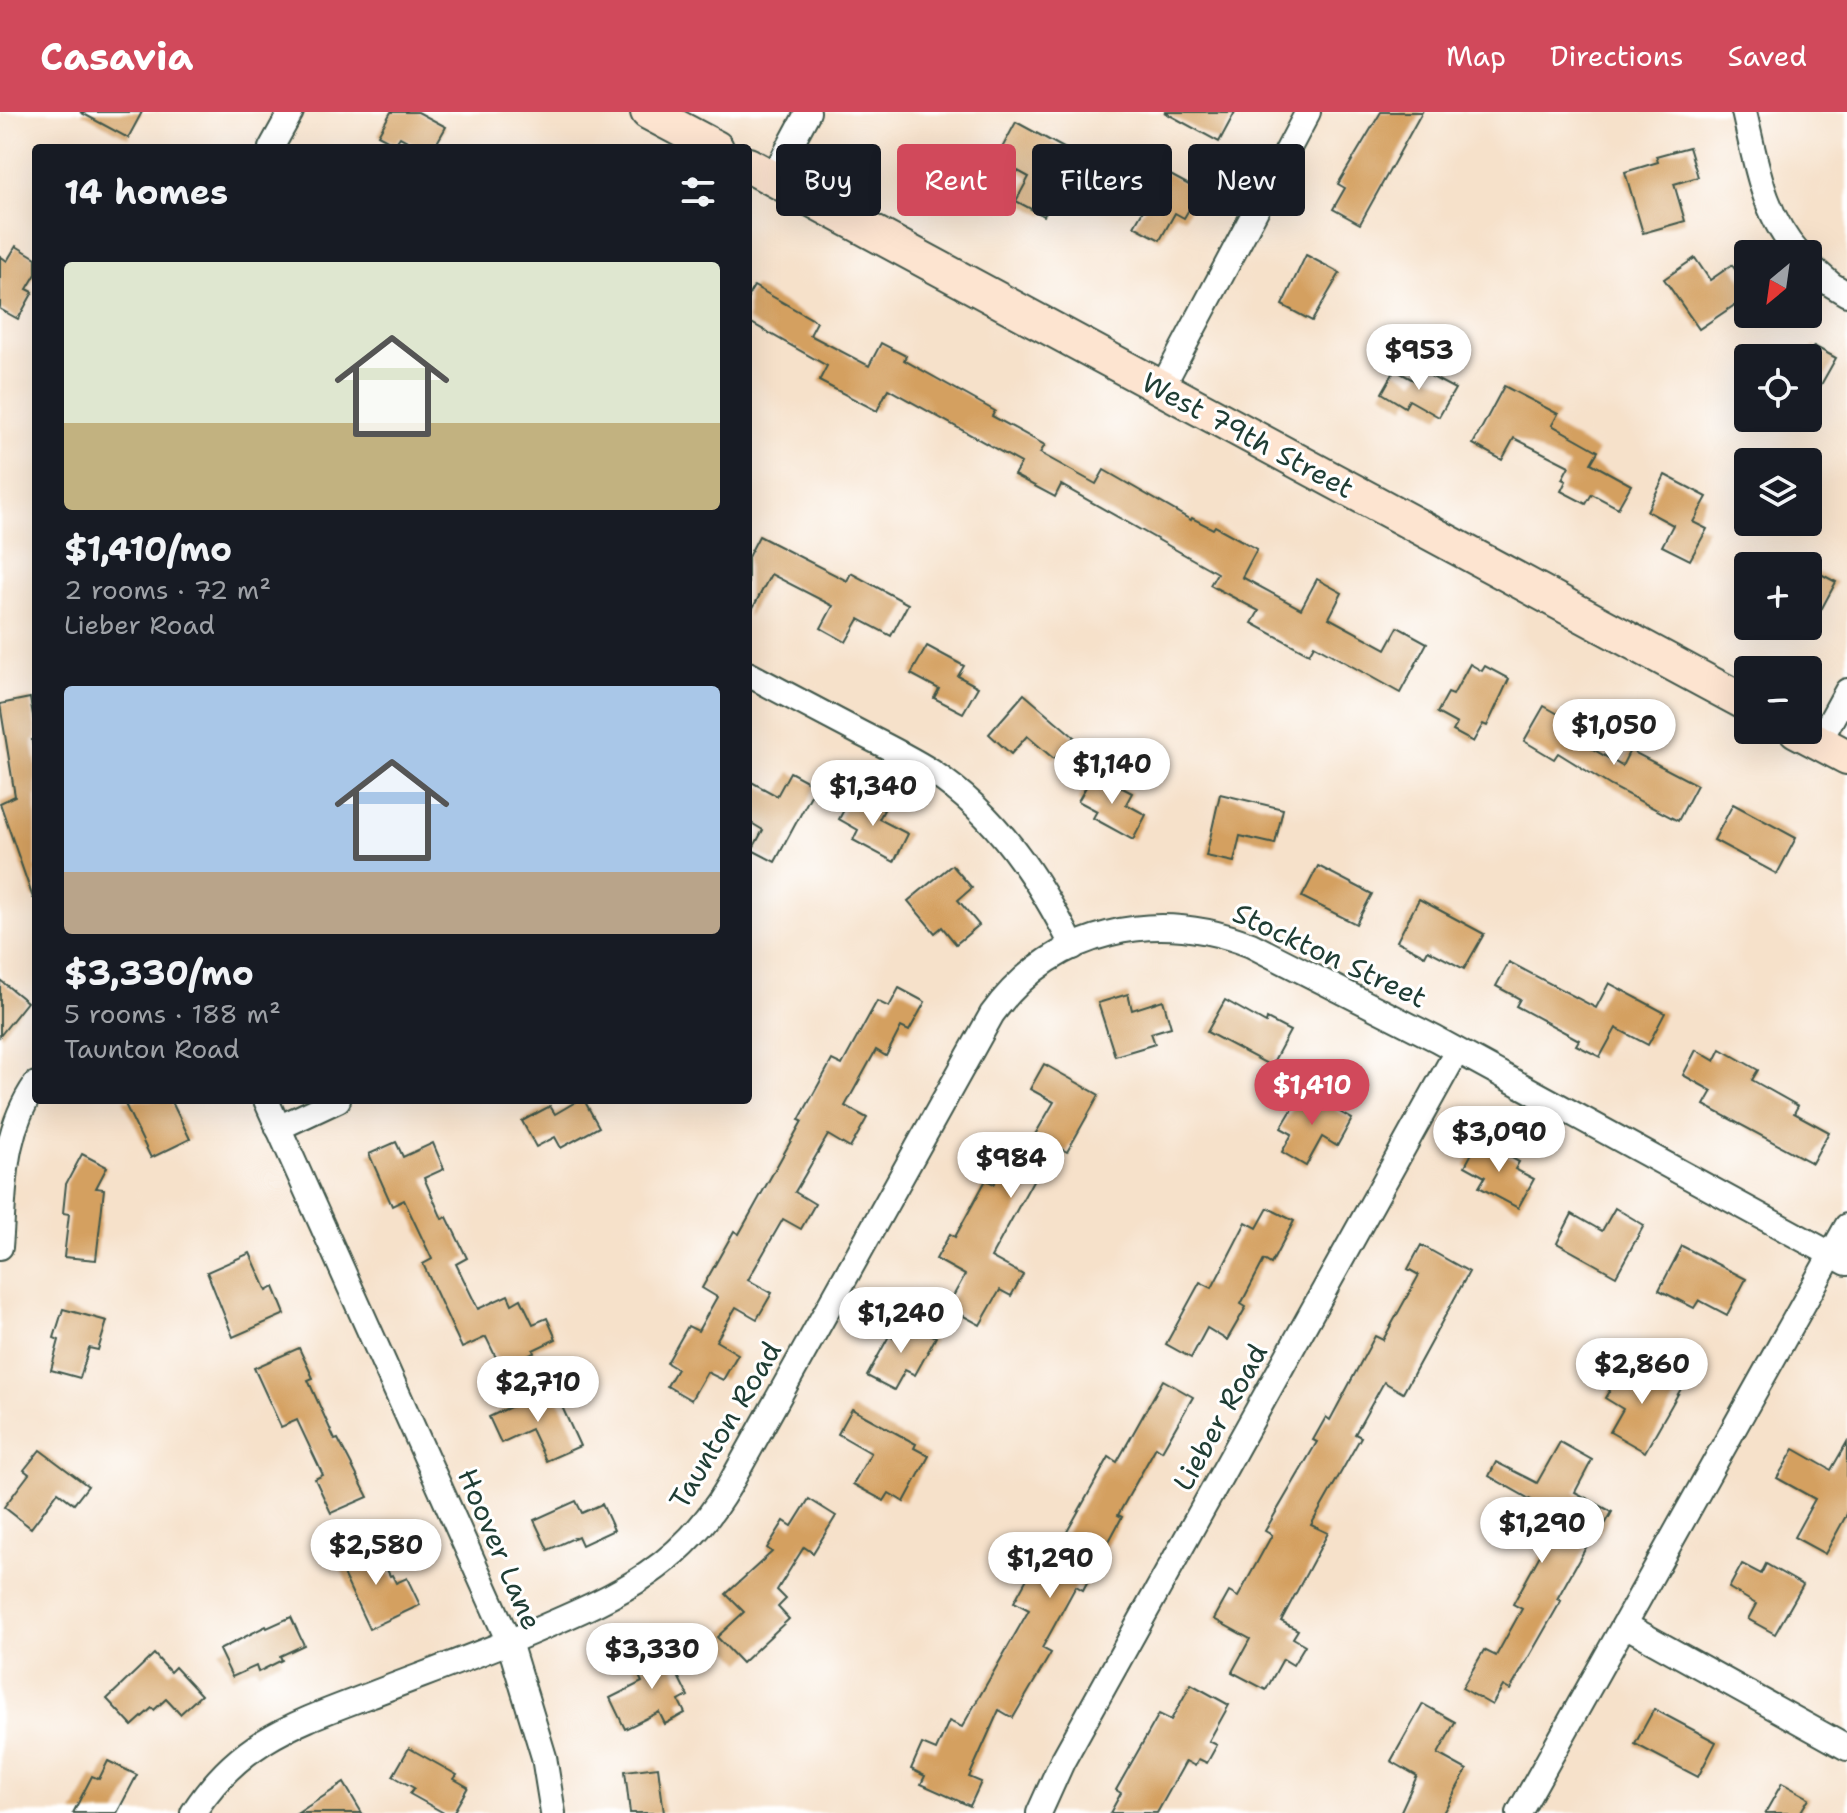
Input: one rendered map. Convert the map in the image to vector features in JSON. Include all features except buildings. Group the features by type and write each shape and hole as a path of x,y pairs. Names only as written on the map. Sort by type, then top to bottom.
{"main road":[{"path":"648,112 708,144"},
{"name":"West 79th Street","path":"760,172 1734,696"}],"street":[{"path":"273,144 291,112"},
{"path":"760,172 808,112"},
{"path":"1161,389 1308,112"},
{"path":"1744,112 1765,198 1789,240"},
{"path":"1822,276 1847,294"},
{"path":"752,676 933,773 968,801 1029,869 1073,947"},
{"path":"1822,741 1847,691"},
{"name":"Stockton Street","path":"1073,947 1139,927 1174,926 1219,933 1251,945 1457,1051 1839,1259"},
{"name":"Taunton Road","path":"193,1813 224,1772 270,1736 509,1642 630,1588 682,1547 711,1514 729,1486 985,1024 1016,986 1046,961 1073,947"},
{"name":"Lieber Road","path":"1039,1813 1062,1762 1457,1051"},
{"path":"0,1247 7,1150 17,1118 32,1091"},
{"name":"Hoover Lane","path":"268,1104 509,1642 544,1757 553,1813"},
{"path":"278,1128 329,1104"},
{"path":"1519,1813 1839,1259 1847,1226"},
{"path":"1625,1625 1847,1748"}]}
